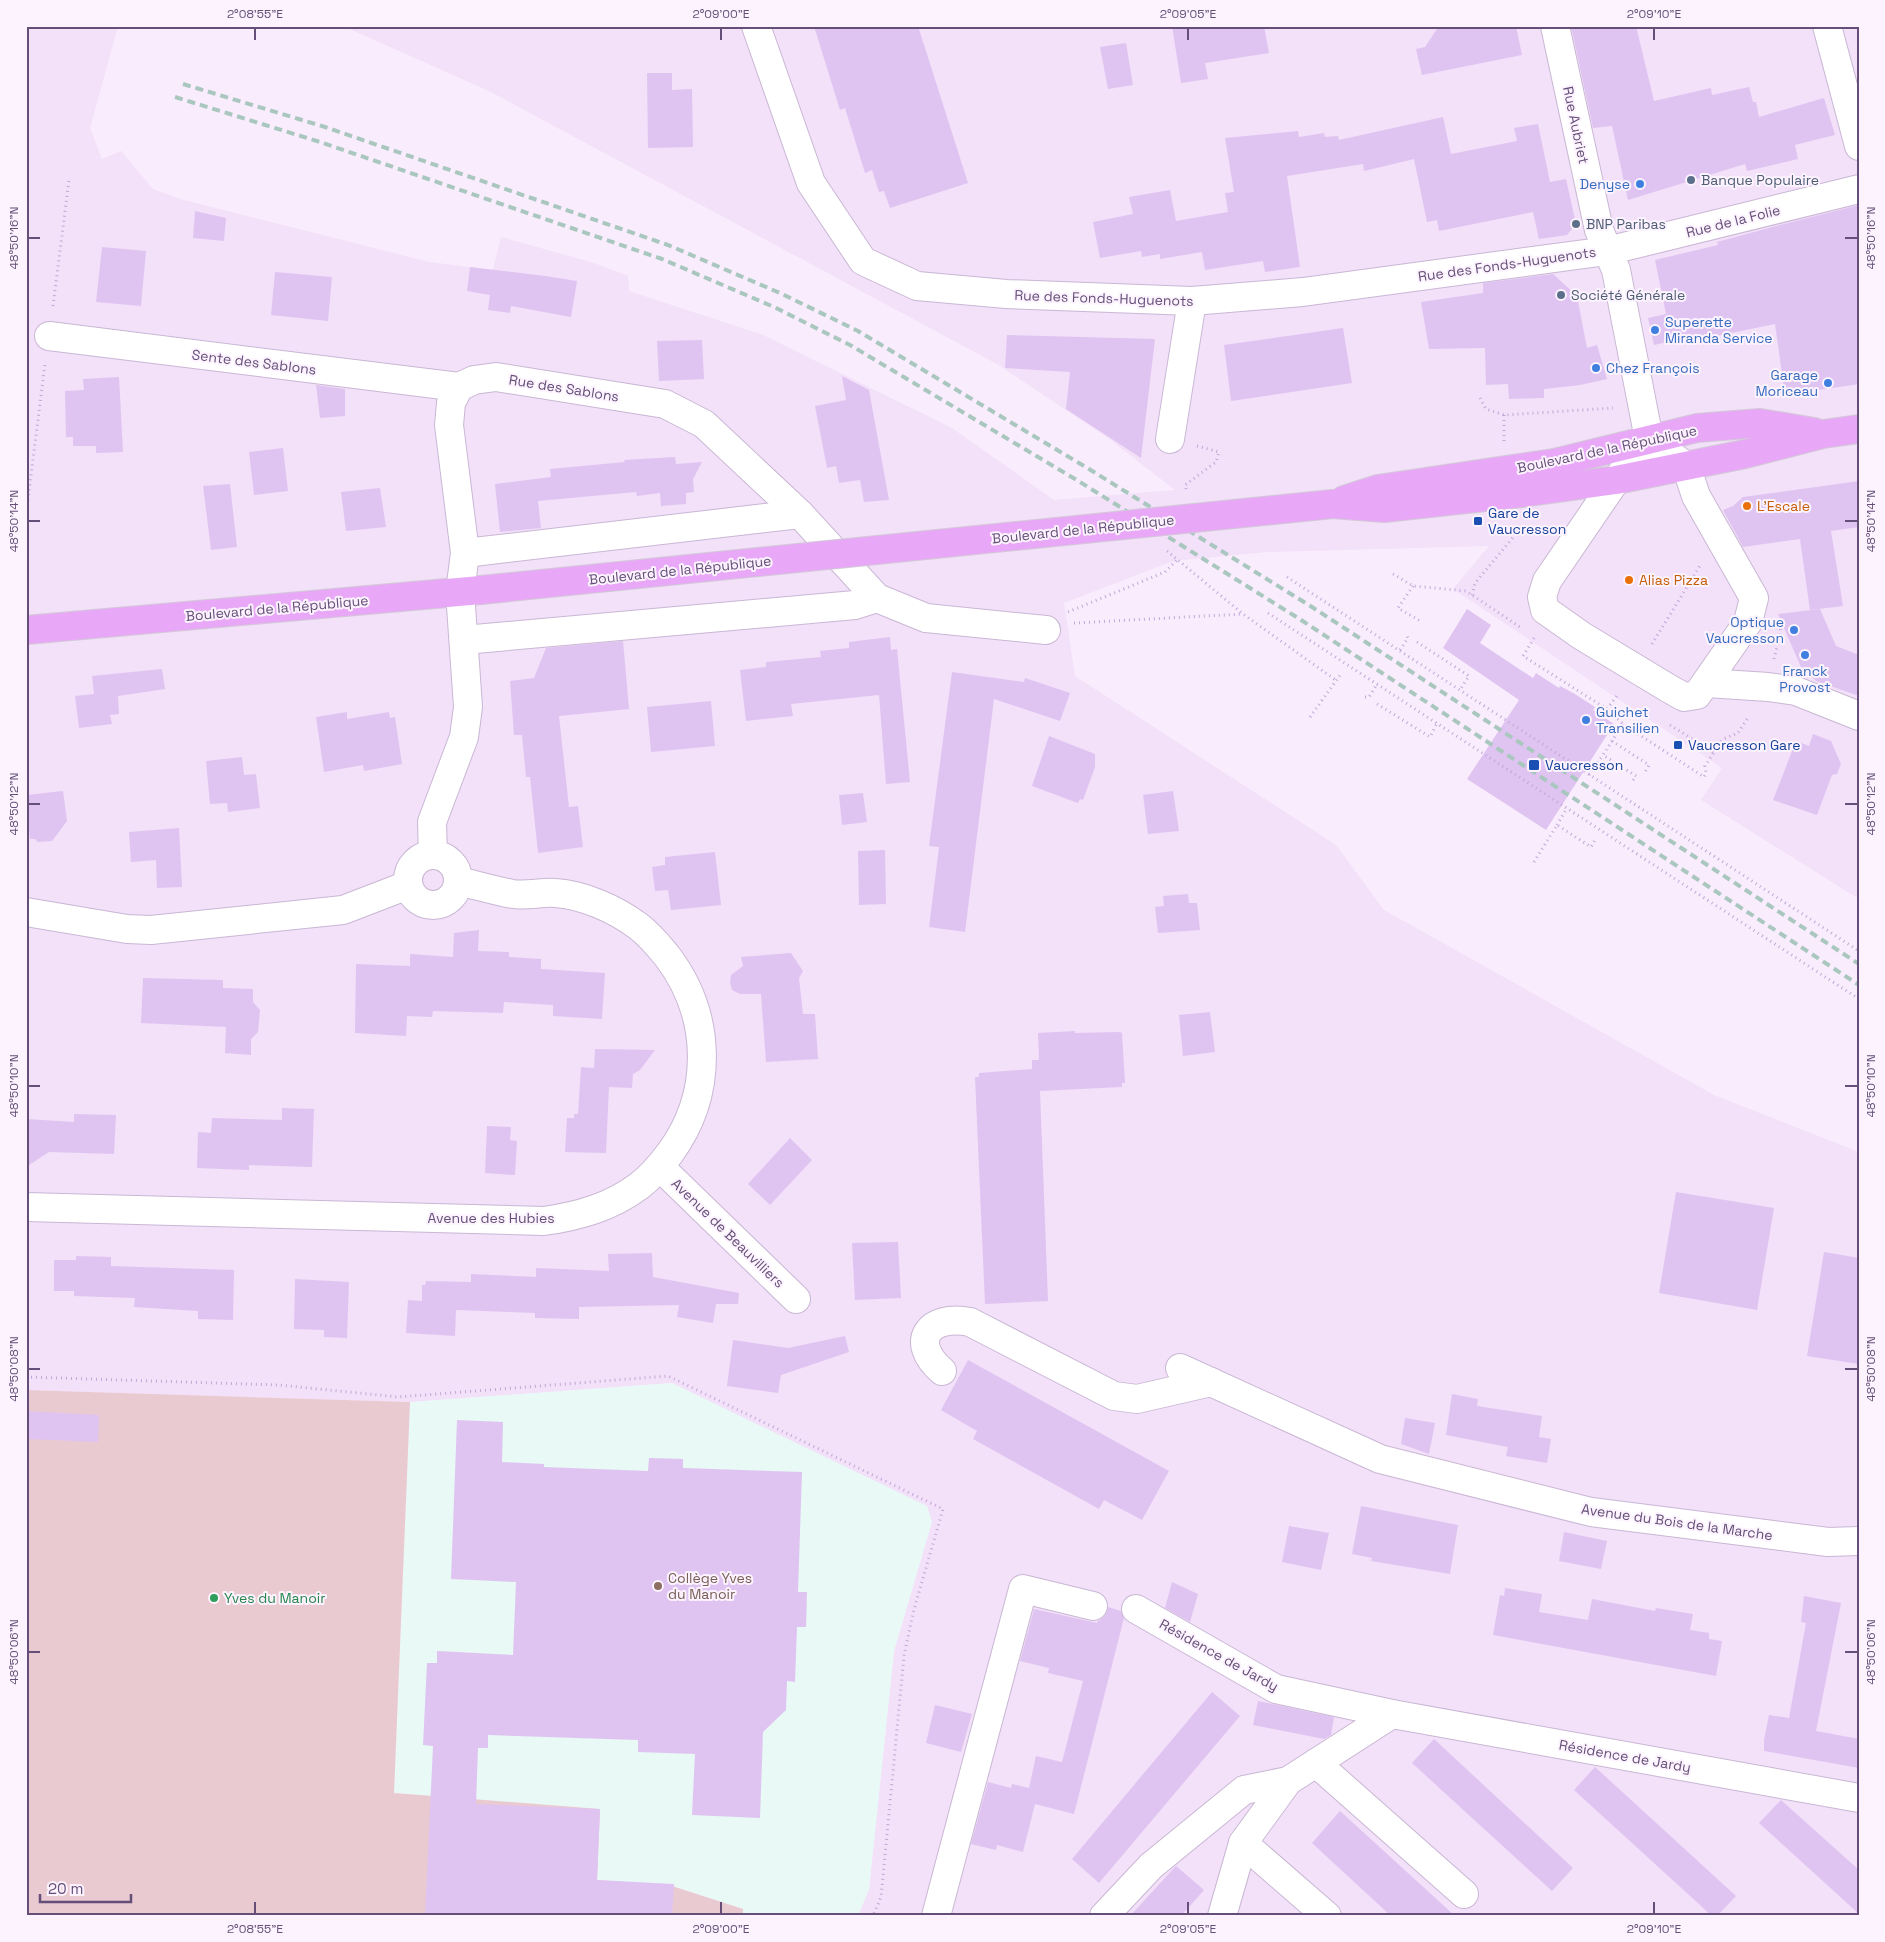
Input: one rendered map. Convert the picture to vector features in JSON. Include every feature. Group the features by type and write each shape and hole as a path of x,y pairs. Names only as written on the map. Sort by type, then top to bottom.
{"main road":[{"name":"Boulevard de la République","path":"1333,504 1378,489 1546,465 1696,428 1760,423 1823,434"},
{"name":"Boulevard de la République","path":"26,630 471,591 1333,504 1384,508 1522,493 1616,480 1745,454 1823,434 1859,429"}],"street":[{"name":"Rue des Fonds-Huguenots","path":"756,26 811,183 863,261 917,286 1006,294 1192,302 1303,292 1607,251"},
{"name":"Rue Aubriet","path":"1555,26 1599,230 1616,270 1649,439"},
{"path":"1827,26 1859,146"},
{"name":"Rue de la Folie","path":"1607,251 1859,189"},
{"path":"1170,439 1192,302"},
{"name":"Sente des Sablons","path":"49,336 459,387"},
{"name":"Rue des Sablons","path":"459,387 474,380 496,377 665,404 704,424 800,514 878,598"},
{"path":"433,856 432,822 464,737 468,707 464,640 471,591 449,425 451,403 459,387"},
{"path":"1649,439 1686,466 1696,496 1754,598 1748,622 1707,683 1697,695 1684,697 1635,670 1545,610 1542,596 1547,581 1616,480 1649,439"},
{"path":"465,553 800,514"},
{"path":"464,640 855,605 878,598 926,618 1054,622"},
{"path":"1707,683 1768,686 1796,691 1859,716"},
{"path":"426,856 448,860 457,873 458,881 452,896 439,904 431,905 416,899 408,885 410,871 414,864 426,856"},
{"name":"Avenue des Hubies","path":"26,1208 544,1221 571,1217 608,1205 639,1186 660,1167 682,1137 694,1107 699,1088 702,1060 700,1025 693,1002 679,973 655,941 638,926 606,907 556,893 514,894 458,881"},
{"path":"26,912 127,929 151,930 342,910 408,885"},
{"name":"Avenue de Beauvilliers","path":"660,1167 796,1299"},
{"path":"942,1371 926,1353 926,1336 933,1326 941,1321 959,1320 970,1322 1114,1396 1137,1399 1211,1382"},
{"name":"Avenue du Bois de la Marche","path":"1180,1368 1380,1459 1591,1512 1821,1541 1859,1541"},
{"path":"936,1916 1023,1589 1093,1606"},
{"name":"Résidence de Jardy","path":"1136,1609 1276,1689 1392,1714 1859,1798"},
{"path":"1104,1916 1151,1866 1244,1790 1288,1781 1392,1714"},
{"path":"1316,1763 1464,1894"},
{"path":"1222,1916 1243,1843 1288,1781"},
{"path":"1243,1843 1327,1916"}],"path":[{"path":"1480,398 1486,409 1504,415 1602,410 1643,403"},
{"path":"1504,415 1504,443"},
{"path":"1170,439 1219,452 1216,462 1190,480"},
{"path":"1519,521 1521,528"},
{"path":"1521,528 1532,532 1544,532"},
{"path":"1393,574 1413,586 1466,591 1472,596 1475,583 1521,528"},
{"path":"1607,710 1635,670 1717,535"},
{"path":"1054,622 1165,572 1177,560 1242,614 1337,681"},
{"path":"1287,577 1859,951"},
{"path":"1413,586 1398,608 1422,622"},
{"path":"1268,613 1859,999"},
{"path":"1054,622 1071,623 1242,614"},
{"path":"1400,650 1408,638 1406,634"},
{"path":"1535,637 1523,656 1607,710 1623,724 1704,777 1706,772 1705,766 1723,740 1738,733 1768,686"},
{"path":"1417,642 1469,676 1460,690"},
{"path":"1310,717 1341,674"},
{"path":"1365,697 1370,697 1377,684"},
{"path":"1570,691 1572,687"},
{"path":"1587,702 1589,698"},
{"path":"1376,704 1430,737 1437,723"},
{"path":"1589,774 1623,724"},
{"path":"1612,742 1649,765 1645,772"},
{"path":"1603,755 1636,776 1631,783"},
{"path":"1534,862 1567,808"},
{"path":"1557,825 1591,847 1595,840"},
{"path":"26,1377 279,1385 398,1397 668,1376 943,1509 913,1613 904,1656 881,1897 873,1916"}],"shaded area":[{"path":"26,26 118,26 90,128 102,159 121,151 153,189 180,199 429,262 493,270 501,237 594,263 628,276 629,291 763,335 952,428 1054,500 1175,490 1108,438 997,364 489,91 343,26 1859,26 1859,899 1701,800 1722,768 1453,589 1489,546 1267,552 1173,561 1064,603 1075,676 1336,845 1384,910 1714,1095 1859,1152 1859,1916 858,1916 869,1889 894,1651 932,1522 672,1383 410,1402 26,1390"},
{"name":"Collège Yves du Manoir","path":"672,1383 927,1506 932,1522 894,1651 869,1889 858,1916 743,1916 743,1909 672,1886 597,1880 600,1810 394,1793 410,1402"},
{"name":"Yves du Manoir","path":"26,1390 410,1402 394,1793 600,1809 597,1880 672,1886 743,1909 743,1916 26,1916"}],"building":[{"path":"814,26 918,26 968,183 890,208 884,191 879,192 872,170 865,173 845,108 840,110"},
{"path":"1172,26 1264,26 1269,53 1205,63 1208,79 1181,83"},
{"path":"1439,26 1516,26 1522,55 1422,75 1416,49 1425,47"},
{"path":"1571,26 1636,26 1654,101 1711,88 1712,95 1749,87 1753,102 1756,102 1759,117 1824,98 1835,135 1795,145 1798,159 1747,171 1745,164 1628,200 1612,126 1593,128"},
{"path":"1126,43 1133,85 1108,89 1100,47"},
{"path":"647,73 672,73 672,90 692,89 693,147 648,148"},
{"path":"1443,117 1451,154 1517,141 1514,128 1538,124 1550,182 1566,179 1576,224 1567,235 1539,239 1533,212 1439,231 1437,220 1427,222 1414,159 1364,171 1363,164 1287,176 1300,267 1265,272 1263,261 1205,270 1202,252 1160,259 1160,254 1142,257 1141,251 1100,258 1093,222 1133,214 1129,197 1170,190 1176,221 1228,212 1225,193 1234,192 1225,138 1298,131 1299,137 1324,133 1325,137 1338,136 1339,140"},
{"path":"1859,205 1859,384 1785,395 1775,324 1673,345 1672,341 1654,345 1648,318 1666,314 1655,260 1718,245 1717,242"},
{"path":"195,211 226,218 224,241 193,238"},
{"path":"102,247 146,251 141,306 96,302"},
{"path":"470,267 577,281 571,317 511,306 510,313 488,310 490,295 467,291"},
{"path":"275,272 332,277 328,321 271,315"},
{"path":"1553,274 1577,296 1587,348 1597,345 1607,379 1580,385 1544,389 1544,398 1509,399 1508,384 1486,385 1485,348 1429,349 1421,302 1483,293 1483,283"},
{"path":"1343,328 1352,383 1231,401 1224,345"},
{"path":"1007,335 1155,339 1141,458 1066,409 1070,372 1005,368"},
{"path":"702,340 704,379 659,381 657,341"},
{"path":"842,376 869,390 889,500 864,502 860,480 839,483 836,466 827,468 815,406 846,400"},
{"path":"119,377 123,452 96,453 96,446 73,446 73,437 66,437 65,391 84,390 83,379"},
{"path":"316,385 345,389 345,416 320,418"},
{"path":"283,448 288,491 254,495 249,452"},
{"path":"675,457 676,464 702,462 693,479 694,492 686,493 686,504 661,506 660,493 637,496 636,492 538,501 541,528 500,532 495,484 551,477 550,469 625,462 624,460"},
{"path":"1859,481 1859,527 1831,531 1843,606 1810,610 1800,539 1743,547 1723,510 1733,506 1743,497"},
{"path":"230,484 237,547 211,550 203,486"},
{"path":"380,488 386,527 346,531 341,492"},
{"path":"1467,609 1491,625 1480,643 1533,678 1536,673 1559,688 1560,686 1575,694 1595,707 1593,710 1614,724 1546,830 1467,779 1519,700 1443,648"},
{"path":"1820,609 1836,646 1859,655 1859,696 1816,681 1801,667 1778,614"},
{"path":"890,637 891,650 897,649 910,782 886,784 879,695 791,704 793,716 746,721 740,670 766,667 766,662 821,657 820,651 849,648 849,642"},
{"path":"623,641 629,709 559,716 569,807 578,806 583,847 538,853 530,777 526,777 522,735 514,735 510,681 534,678 546,648"},
{"path":"162,669 165,689 118,696 119,714 110,715 112,724 79,728 75,696 94,694 92,676"},
{"path":"952,672 1024,682 1025,678 1070,693 1060,721 994,699 965,932 929,927 939,847 929,846"},
{"path":"711,701 715,746 651,752 647,707"},
{"path":"347,712 347,719 389,712 390,718 395,717 402,764 364,771 363,765 324,772 316,717"},
{"path":"1813,734 1831,741 1841,764 1837,774 1832,775 1817,815 1773,800 1796,741 1809,746"},
{"path":"1049,736 1095,754 1095,767 1083,800 1080,799 1078,803 1032,786"},
{"path":"242,757 244,775 256,774 260,808 228,812 227,803 210,804 206,761"},
{"path":"63,791 67,821 52,841 38,842 35,839 30,839 26,795"},
{"path":"1173,791 1179,831 1148,834 1143,795"},
{"path":"863,793 867,822 842,825 839,795"},
{"path":"179,828 182,887 157,888 156,860 131,862 129,832"},
{"path":"885,850 886,904 859,905 858,851"},
{"path":"715,852 721,905 671,910 668,890 655,891 652,867 665,865 665,857"},
{"path":"1188,894 1189,903 1197,903 1200,930 1158,933 1155,907 1164,906 1163,896"},
{"path":"479,930 478,951 509,952 509,957 541,959 541,969 605,973 602,1019 553,1016 553,1005 504,1002 503,1013 433,1011 432,1017 407,1016 406,1036 355,1033 356,964 410,966 410,954 453,957 454,933"},
{"path":"791,953 803,971 799,978 803,1014 815,1014 818,1059 766,1062 761,994 740,994 732,990 731,975 743,966 741,957"},
{"path":"143,978 223,980 223,988 253,989 253,1002 260,1010 258,1032 251,1039 251,1055 225,1053 226,1027 141,1023"},
{"path":"1210,1012 1215,1052 1183,1056 1179,1015"},
{"path":"1075,1031 1075,1033 1122,1033 1125,1083 1122,1083 1122,1087 1040,1091 1048,1301 985,1304 975,1077 979,1077 979,1073 1032,1069 1032,1060 1039,1060 1038,1033"},
{"path":"595,1049 655,1050 640,1070 633,1074 632,1088 609,1087 606,1153 565,1152 567,1118 574,1118 574,1114 578,1114 581,1067 594,1068"},
{"path":"282,1108 314,1109 312,1167 249,1165 249,1170 197,1168 198,1132 211,1133 212,1118 282,1120"},
{"path":"74,1114 116,1115 114,1154 49,1152 26,1167 26,1119 74,1122"},
{"path":"487,1126 511,1127 510,1140 517,1141 515,1175 485,1173"},
{"path":"790,1138 812,1160 770,1205 748,1184"},
{"path":"1676,1192 1774,1208 1757,1310 1659,1293"},
{"path":"898,1242 901,1298 855,1300 852,1243"},
{"path":"1824,1252 1859,1258 1859,1364 1807,1356"},
{"path":"652,1253 653,1277 739,1293 738,1304 716,1304 713,1323 677,1317 679,1305 579,1307 579,1319 535,1318 535,1313 456,1310 455,1336 406,1333 408,1300 422,1301 422,1285 425,1285 426,1281 471,1282 471,1274 536,1277 536,1268 609,1271 608,1254"},
{"path":"76,1256 111,1257 111,1266 234,1270 233,1320 198,1319 198,1311 134,1307 135,1298 74,1296 74,1291 54,1291 54,1260 76,1260"},
{"path":"295,1279 349,1282 347,1338 324,1337 324,1330 294,1329"},
{"path":"845,1336 849,1352 781,1375 778,1393 727,1386 733,1340 788,1348"},
{"path":"968,1360 1169,1471 1142,1520 1104,1500 1099,1509 973,1439 977,1431 941,1410"},
{"path":"1452,1394 1478,1399 1477,1406 1542,1416 1539,1437 1551,1439 1547,1463 1506,1456 1508,1447 1446,1435"},
{"path":"26,1411 99,1415 98,1442 26,1439"},
{"path":"1405,1418 1435,1423 1429,1454 1401,1444"},
{"path":"457,1420 503,1422 502,1462 544,1464 544,1467 648,1471 649,1458 683,1459 683,1468 802,1472 798,1592 807,1592 806,1627 797,1627 795,1682 787,1681 786,1710 763,1732 760,1818 692,1815 695,1754 638,1752 638,1740 488,1735 488,1748 478,1748 476,1804 600,1809 597,1880 674,1884 672,1916 425,1916 433,1746 423,1745 427,1663 437,1663 437,1651 513,1655 516,1582 451,1579"},
{"path":"1361,1506 1458,1525 1450,1574 1371,1561 1372,1558 1352,1554"},
{"path":"1289,1526 1329,1533 1321,1570 1282,1562"},
{"path":"1564,1532 1607,1541 1601,1569 1559,1561"},
{"path":"1172,1582 1198,1594 1190,1622 1165,1608"},
{"path":"1505,1588 1542,1594 1539,1612 1588,1620 1592,1599 1655,1611 1656,1608 1693,1614 1690,1630 1709,1633 1709,1639 1722,1641 1716,1676 1493,1635 1500,1595 1504,1596"},
{"path":"1804,1596 1841,1603 1816,1731 1859,1739 1859,1768 1764,1751 1764,1740 1769,1715 1789,1718 1806,1623 1801,1622"},
{"path":"1108,1607 1121,1611 1124,1618 1074,1814 1035,1804 1023,1852 997,1845 996,1850 971,1844 988,1782 1011,1788 1012,1784 1029,1788 1036,1756 1062,1762 1083,1681 1048,1673 1049,1668 1020,1661 1034,1609 1097,1623 1105,1616"},
{"path":"1212,1692 1240,1716 1099,1883 1072,1859"},
{"path":"1258,1701 1334,1717 1331,1735 1324,1739 1253,1725"},
{"path":"935,1705 972,1714 961,1752 926,1743"},
{"path":"1434,1739 1573,1868 1552,1891 1412,1763"},
{"path":"1595,1767 1736,1896 1717,1916 1712,1916 1574,1790"},
{"path":"1781,1800 1859,1870 1859,1914 1759,1823"},
{"path":"1340,1811 1455,1916 1391,1916 1312,1843"},
{"path":"1176,1866 1204,1890 1181,1916 1130,1916"}],"railway":[{"path":"183,84 325,127 668,245 780,293 858,331 1089,469 1312,607 1859,964"},
{"path":"175,97 320,142 662,259 774,307 850,345 1080,482 1298,618 1859,985"}],"place":[{"name":"Banque Populaire","path":"1691,180"},
{"name":"Denyse","path":"1640,184"},
{"name":"BNP Paribas","path":"1576,224"},
{"name":"Société Générale","path":"1561,295"},
{"name":"Superette Miranda Service","path":"1655,330"},
{"name":"Chez François","path":"1596,368"},
{"name":"Garage Moriceau","path":"1828,383"},
{"name":"L'Escale","path":"1747,506"},
{"name":"Gare de Vaucresson","path":"1478,521"},
{"name":"Alias Pizza","path":"1629,580"},
{"name":"Optique Vaucresson","path":"1794,630"},
{"name":"Franck Provost","path":"1805,655"},
{"name":"Guichet Transilien","path":"1586,720"},
{"name":"Vaucresson Gare","path":"1678,745"},
{"name":"Vaucresson","path":"1534,765"},
{"name":"Collège Yves du Manoir","path":"658,1586"},
{"name":"Yves du Manoir","path":"214,1598"}]}
